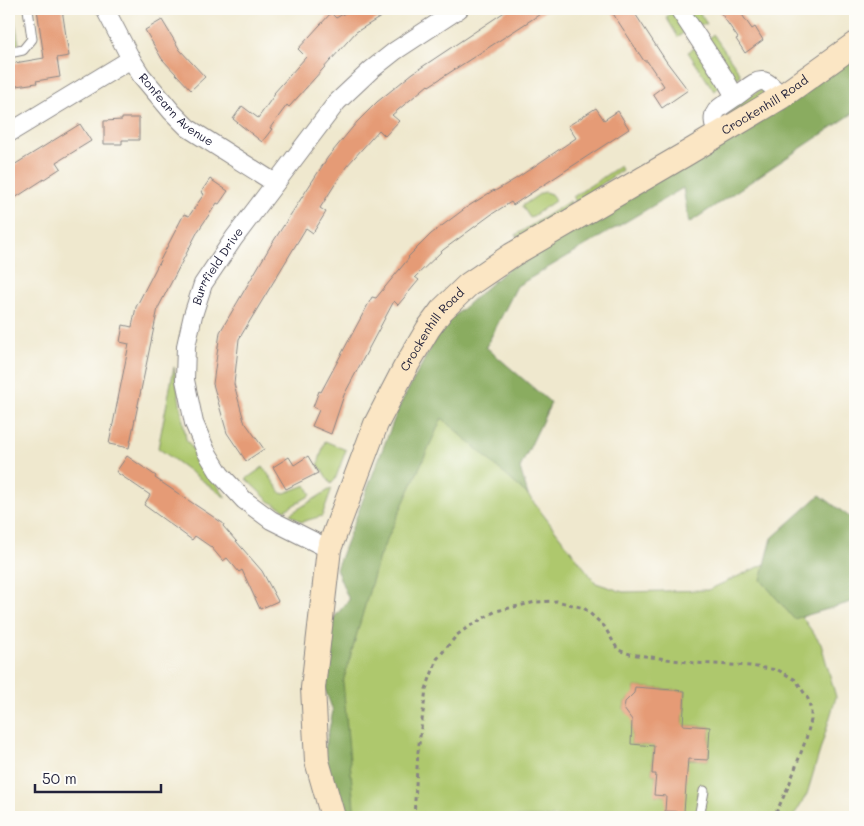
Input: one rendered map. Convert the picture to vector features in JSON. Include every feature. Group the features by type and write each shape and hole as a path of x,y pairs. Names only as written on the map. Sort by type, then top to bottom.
{"main road":[{"name":"Crockenhill Road","path":"333,817 316,761 313,688 329,549 376,424 428,329 442,310 468,285 512,255 781,97 855,44"}],"street":[{"name":"Ronfearn Avenue","path":"105,9 131,59 155,94 188,128 275,183"},
{"name":"Burrfield Drive","path":"329,549 271,520 244,500 220,474 206,451 194,423 185,380 186,346 193,315 203,284 234,238 336,102 395,51 459,9"},
{"path":"679,9 735,97"},
{"path":"9,133 131,59"},
{"path":"718,135 713,123 713,116 718,110 758,81 765,81 771,84 781,97"}],"lane":[{"path":"9,53 23,50 32,39 28,9"},
{"path":"699,817 704,791"}],"path":[{"path":"414,817 418,752 426,690 437,659 456,635 496,611 536,602 557,601 584,608 604,626 618,650 630,654 695,663 769,668 778,670 796,680 808,698 811,720 789,784 774,817"}],"green space":[{"path":"686,9 697,9 707,24 697,25"},
{"path":"675,10 688,29 678,37 666,17"},
{"path":"13,11 19,44 9,45 9,12"},
{"path":"713,34 740,73 739,77 732,80 707,40"},
{"path":"698,46 722,85 714,91 688,52"},
{"path":"855,53 855,112 689,223 683,188 517,286 486,347 551,403 520,468 528,495 442,418 379,557 343,682 354,807 359,817 337,817 323,757 333,711 319,673 325,628 349,600 336,569 399,407 442,327 504,272"},
{"path":"761,90 764,91 765,96 724,118 726,113"},
{"path":"620,166 622,170 576,202 573,197"},
{"path":"545,192 551,194 555,201 530,218 522,206"},
{"path":"570,201 571,204 518,239 516,235"},
{"path":"174,367 186,439 226,498 158,448"},
{"path":"423,379 528,495 596,583 623,592 708,590 765,564 821,644 836,697 807,794 793,817 352,817 340,658","holes":["635,687 685,691 683,725 710,727 708,760 688,759 666,796 655,795 656,774 652,774 654,746 631,744 633,714 627,713 624,709 625,702 629,698 634,699"]},
{"path":"325,441 346,450 335,480 331,484 318,464"},
{"path":"263,467 282,494 306,485 311,495 285,510 269,501 246,479"},
{"path":"332,488 322,516 301,522 290,514"},
{"path":"820,495 855,521 855,601 794,619 761,580 772,538"}],"building":[{"path":"37,9 62,9 69,56 57,58 60,77 9,87 9,64 44,58"},
{"path":"352,9 394,9 356,32 289,107 287,105 262,142 233,119 242,106 258,118 274,93 306,57 298,49 331,13 336,18"},
{"path":"509,9 548,9 428,85 392,115 399,121 385,136 379,130 346,167 320,208 326,212 313,233 306,228 239,339 234,384 244,421 264,449 246,461 227,433 213,384 220,332 271,245 328,157 357,122 377,102 413,73"},
{"path":"610,9 632,9 666,61 688,90 662,108 653,94 664,86 647,61 644,61"},
{"path":"718,9 738,9 752,29 755,27 763,40 745,53 736,39 738,38"},
{"path":"162,20 180,50 205,77 191,90 162,59 145,30"},
{"path":"596,108 604,120 618,111 629,129 513,205 511,202 492,214 443,250 415,277 419,280 398,305 394,301 344,395 331,434 312,426 319,410 313,407 319,391 321,392 372,297 376,298 408,257 431,234 467,207 517,178 576,138 568,126"},
{"path":"122,118 139,118 139,140 122,140 122,144 104,144 104,121 122,120"},
{"path":"80,124 91,141 57,162 61,168 15,198 9,189 9,168"},
{"path":"210,179 228,191 219,204 217,203 198,231 158,308 129,448 109,444 129,344 120,342 123,325 132,327 136,307 184,214 189,216 204,194 201,192"},
{"path":"127,456 156,476 155,478 224,524 223,526 262,571 278,601 260,609 242,570 239,572 227,558 223,561 211,547 195,536 192,540 144,505 150,495 116,472"},
{"path":"308,456 318,473 286,489 273,467 289,457 294,465"},
{"path":"635,687 685,691 683,725 710,727 708,760 688,759 684,812 665,811 666,796 654,795 656,774 652,774 654,746 631,744 632,720 624,709 625,702 634,693"}]}
